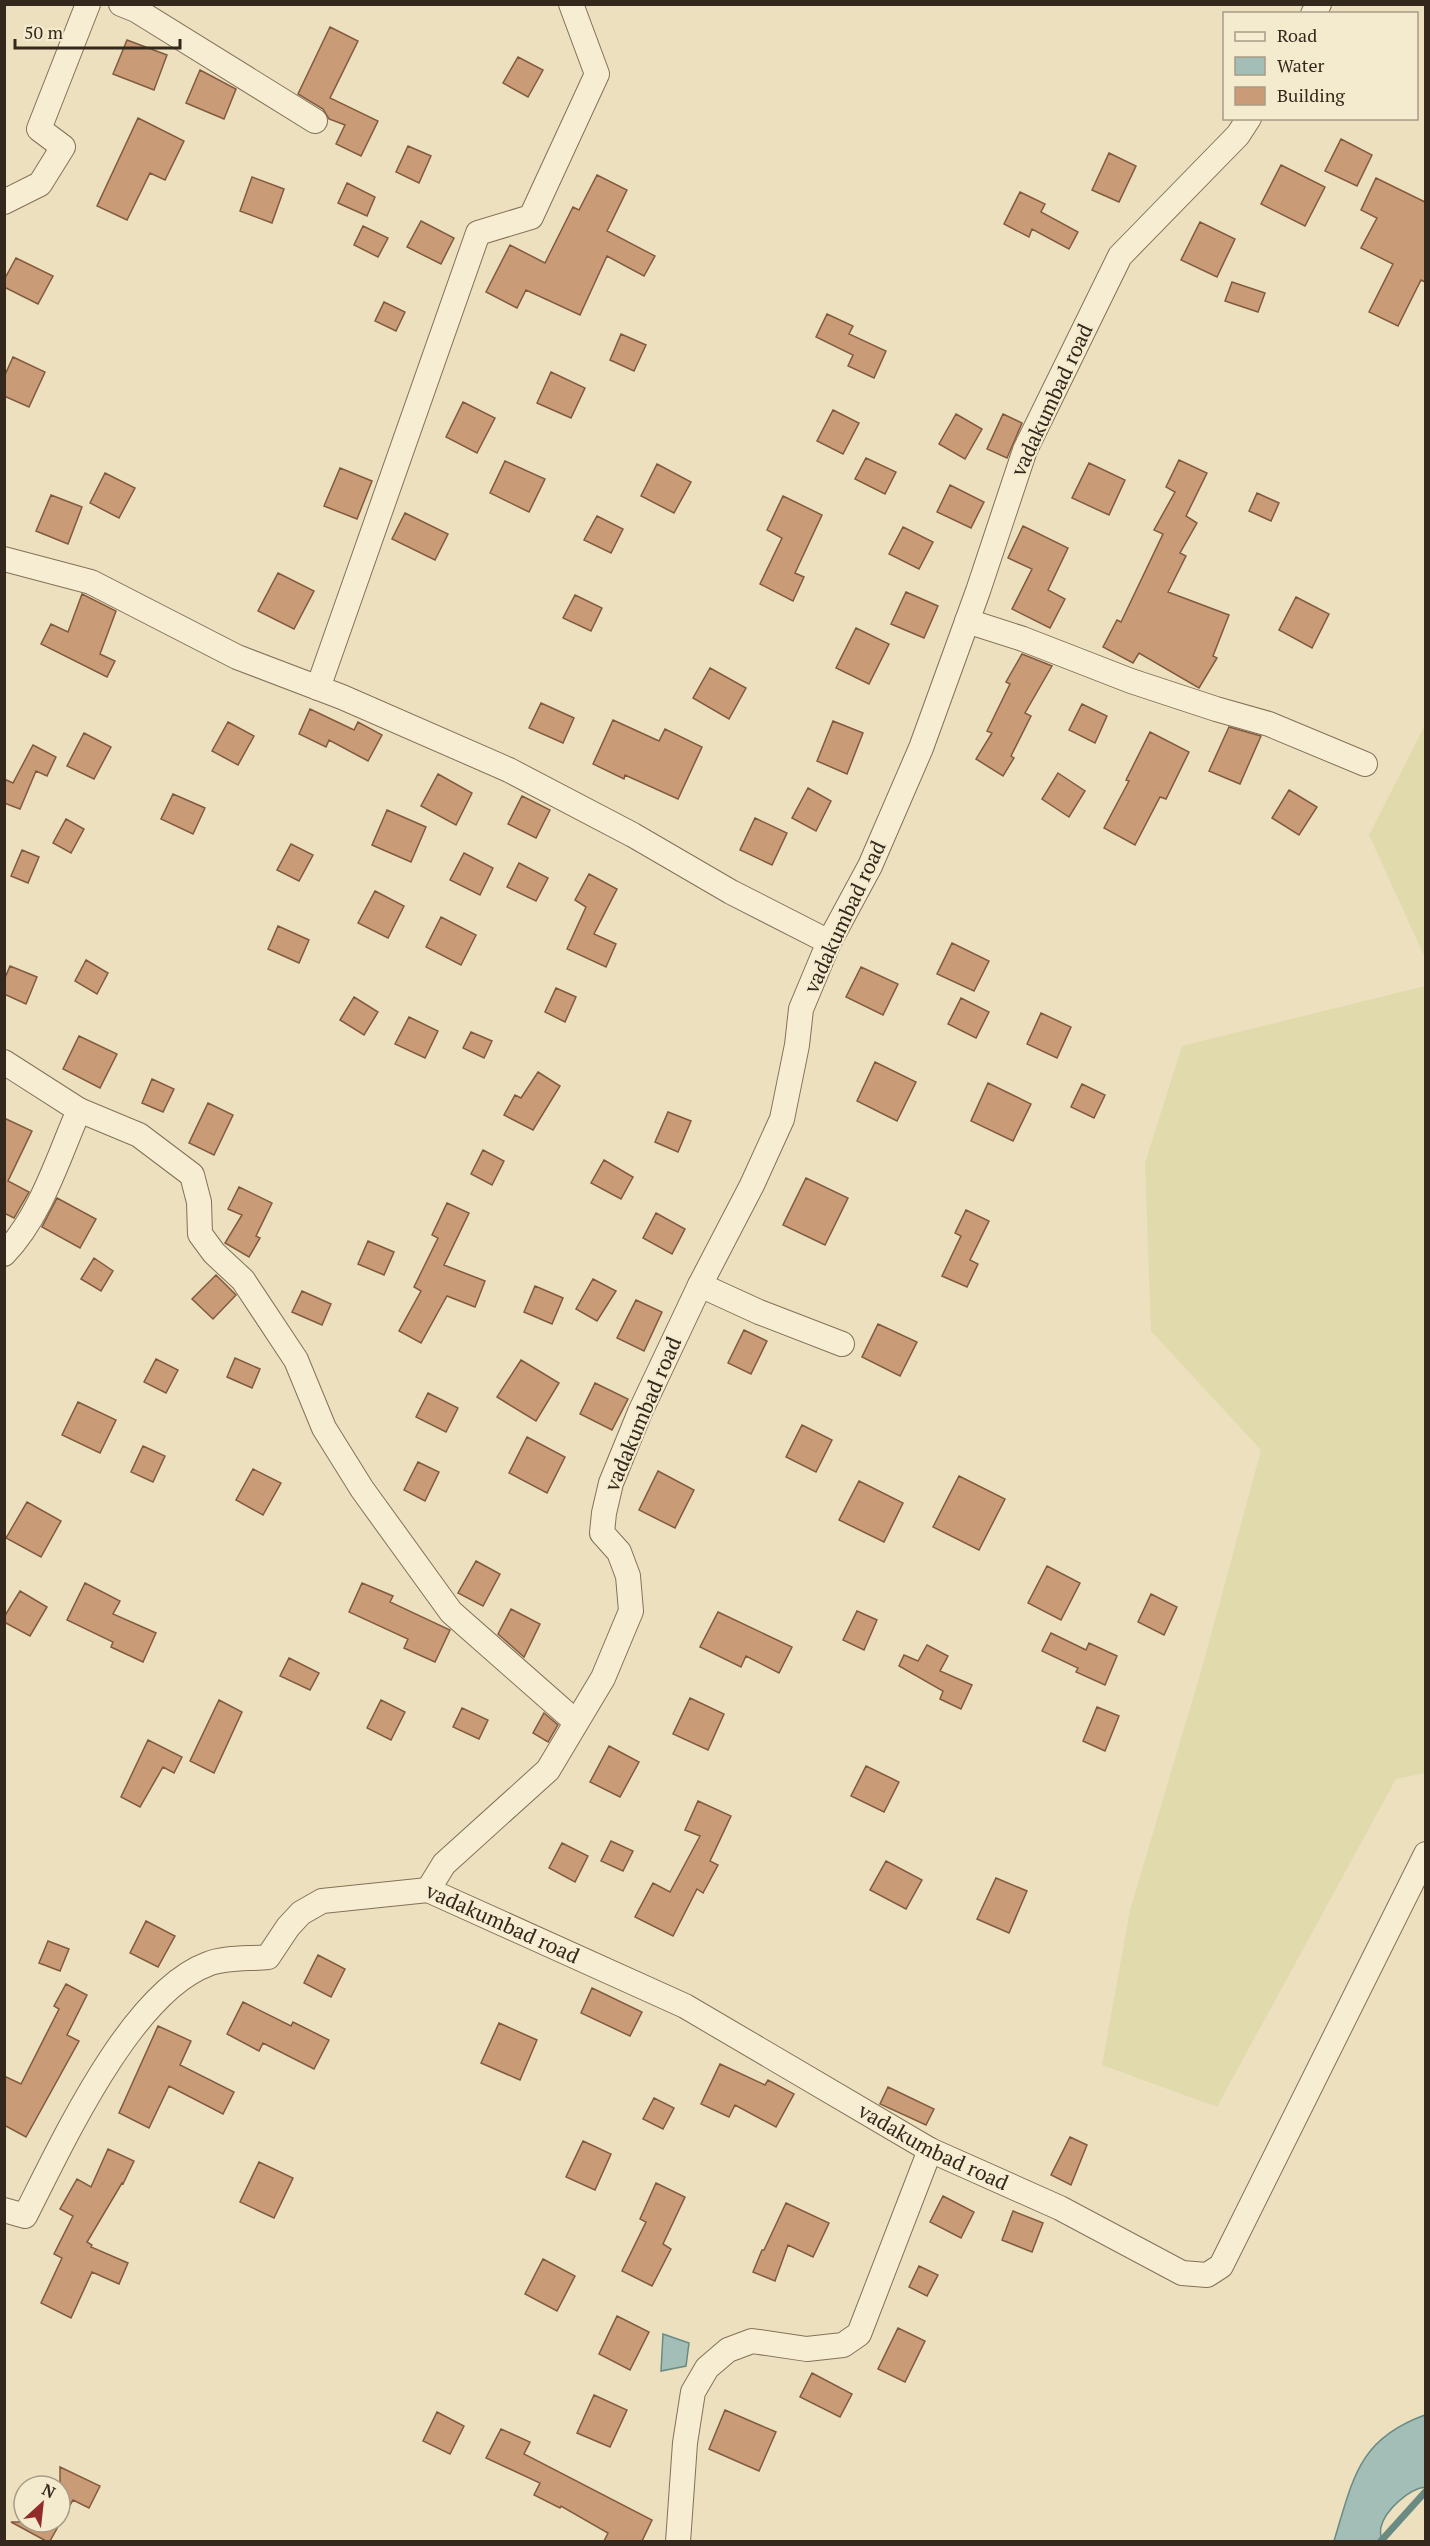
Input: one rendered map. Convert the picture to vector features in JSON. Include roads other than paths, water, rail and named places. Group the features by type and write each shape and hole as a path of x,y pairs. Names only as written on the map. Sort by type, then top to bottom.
{"street":[{"path":"4,202 40,184 63,147 39,129 87,4"},
{"path":"121,4 136,10 315,121"},
{"path":"318,688 478,233 531,217 597,74 571,4"},
{"name":"vadakumbad road","path":"1248,120 1238,135 1120,256 1025,450 921,748 870,866 830,942 801,1009 797,1045 782,1119 752,1185 700,1285 640,1412 610,1483 603,1513 602,1533 619,1552 628,1576 632,1611 603,1678 548,1770 444,1864 428,1890 685,2006 930,2150 1060,2208 1182,2273 1207,2275 1221,2266 1425,1854"},
{"path":"4,560 92,582 237,657 318,688 509,770 633,835 731,892 830,942"},
{"path":"967,621 1023,639 1131,681 1269,724 1365,764"},
{"path":"4,1062 79,1110 139,1135 192,1175 199,1202 200,1234 214,1253 243,1280 296,1360 324,1428 362,1489 451,1612 576,1722"},
{"path":"4,1254 15,1244 40,1200 79,1110"},
{"path":"700,1285 759,1312 842,1344"},
{"path":"4,2210 25,2216 87,2095 148,2009 179,1979 210,1963 267,1957 301,1913 322,1901 428,1890"},
{"path":"678,2541 685,2443 693,2392 707,2368 728,2350 752,2341 807,2349 843,2345 859,2334 930,2150"}],"water":[{"path":"663,2334 689,2343 686,2366 661,2371"},
{"path":"1425,2415 1425,2487 1405,2496 1392,2507 1383,2520 1381,2541 1334,2541 1353,2480 1372,2449 1385,2436"}],"waterway":[{"path":"1380,2542 1426,2491"}]}
